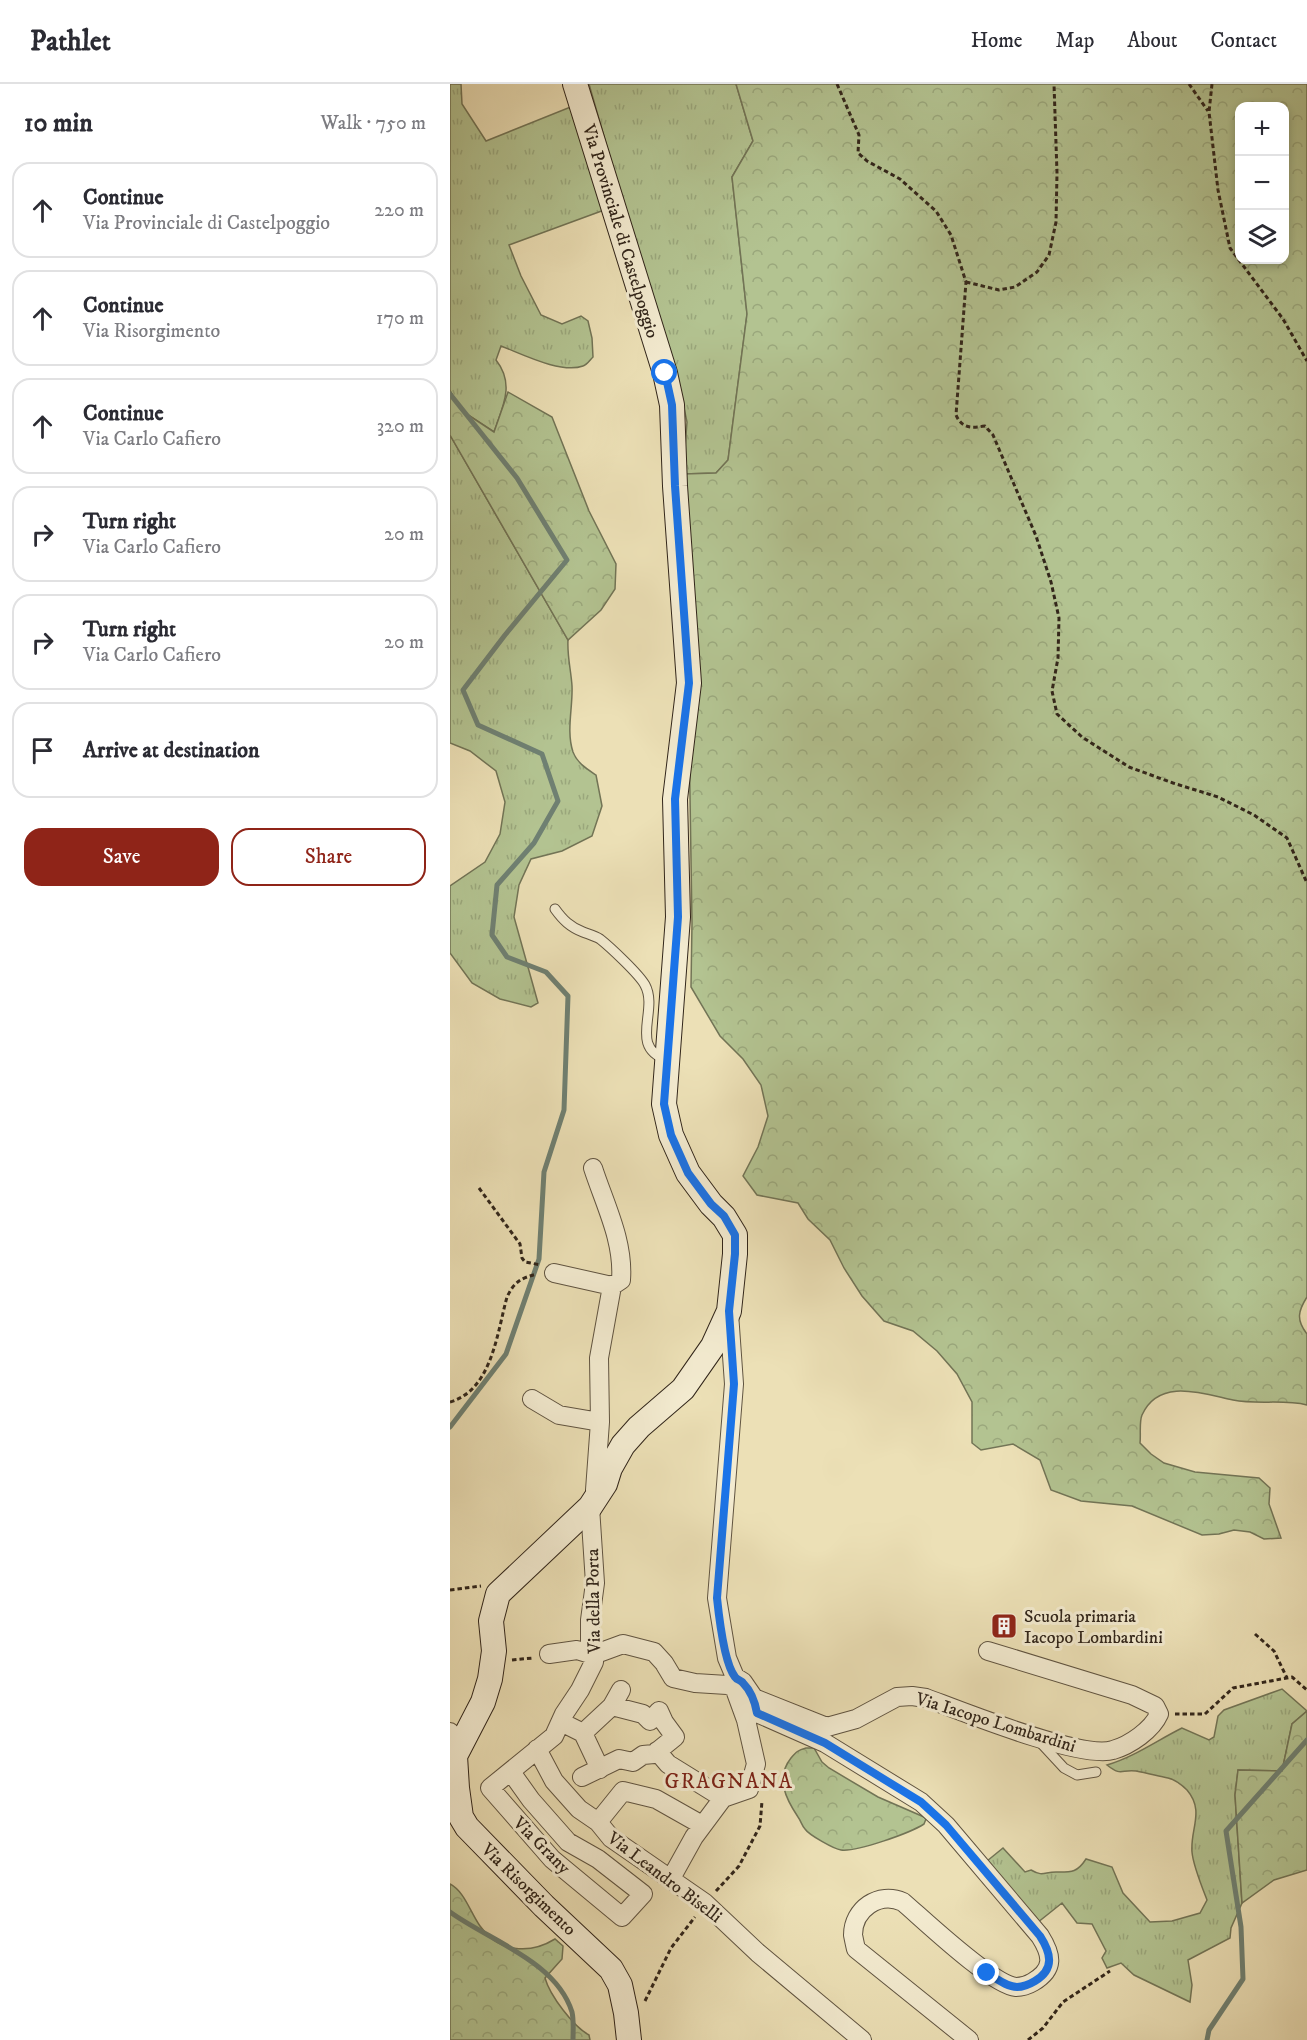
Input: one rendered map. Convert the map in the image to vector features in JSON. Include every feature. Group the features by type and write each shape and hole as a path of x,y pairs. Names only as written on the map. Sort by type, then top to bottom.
{"main road":[{"name":"Via Provinciale di Castelpoggio","path":"575,84 665,373 672,405 675,486 689,683 675,799 678,917 667,1060"},
{"path":"498,1594 594,1502 623,1445 639,1427 683,1389 713,1346 729,1311 735,1235 724,1216 711,1204 688,1173 671,1135 664,1104 667,1060"},
{"name":"Via Risorgimento","path":"498,1594 491,1621 494,1662 483,1702 455,1756 456,1808 467,1827 502,1865 611,1969 620,1985 626,2013 628,2040"}],"street":[{"name":"Via della Porta","path":"537,1749 554,1736 594,1662 590,1644 590,1620 595,1583 594,1490 600,1422 598,1358 612,1286 621,1280 621,1258 611,1219 592,1168"},
{"path":"547,1270 612,1286"},
{"path":"669,1878 702,1825 723,1798 749,1789 756,1764 738,1685 727,1658 717,1598 734,1384 729,1311"},
{"path":"532,1399 559,1415 600,1422"},
{"path":"549,1654 578,1650 593,1655 623,1644 654,1652 673,1678 695,1683 738,1685 754,1698 757,1713 825,1743 921,1802 946,1825 1048,1948 1050,1965 1044,1975 1027,1985 1017,1987 1005,1984 987,1973 903,1902 894,1898 878,1899 870,1903 857,1920 853,1935 856,1950 969,2040"},
{"path":"988,1651 1132,1695 1155,1706 1159,1713"},
{"name":"Via Iacopo Lombardini","path":"754,1698 827,1727 856,1719 897,1697 926,1698 1038,1738 1092,1751 1112,1751 1136,1739 1155,1721 1159,1713"},
{"path":"582,1778 619,1759 633,1762 643,1755 654,1754 675,1737 659,1711 650,1721 643,1714 616,1698 583,1733"},
{"path":"561,1722 583,1733 600,1768"},
{"name":"Via Grany","path":"511,1772 531,1800 568,1842 598,1859 643,1894 622,1917 552,1859 490,1788 537,1749"},
{"name":"Via Leandro Biselli","path":"537,1749 554,1781 579,1809 598,1822 610,1838 705,1903 758,1953 862,2040"},
{"path":"657,1751 668,1764 723,1798"},
{"path":"598,1822 623,1791 656,1799 702,1825"}],"lane":[{"path":"555,909 569,926 598,938 643,981 650,1000 646,1038 651,1051 667,1060"},
{"path":"1038,1738 1040,1744 1064,1768 1077,1775 1096,1772"}],"path":[{"path":"837,84 859,135 858,153 867,161 900,179 936,211 951,236 966,282 956,415 959,422 966,427 986,426 993,435 1036,536 1051,582 1059,618 1058,658 1052,691 1057,714 1082,736 1129,766 1218,797 1254,815 1287,838 1307,883"},
{"path":"966,282 999,290 1015,287 1037,272 1048,255 1056,222 1054,84"},
{"path":"1189,84 1209,112"},
{"path":"1212,84 1209,112 1218,190 1230,248 1283,319 1307,361"},
{"path":"479,1188 520,1244 522,1258 525,1262 547,1270"},
{"path":"450,1402 469,1392 487,1368 512,1286 520,1279 547,1270"},
{"path":"450,1590 486,1585 495,1589 498,1594"},
{"path":"1256,1634 1274,1651 1287,1678"},
{"path":"494,1662 549,1654"},
{"path":"1159,1713 1204,1714 1233,1688 1292,1677 1307,1690"},
{"path":"1028,2040 1043,2028 1063,2002 1110,1971"}],"green space":[{"path":"450,84 461,84 462,104 486,141 573,106 607,209 509,245 521,276 541,315 562,324 581,316 588,321 593,357 583,366 564,367 542,362 501,346 496,360 502,369 506,386 501,413 494,432 462,411 450,391"},
{"path":"589,84 736,84 753,141 732,177 747,314 728,460 716,473 683,474 687,422 676,370 619,189"},
{"path":"736,84 1307,84 1307,1297 1302,1307 1300,1320 1307,1334 1307,1405 1233,1400 1196,1392 1171,1392 1159,1396 1150,1403 1142,1415 1140,1425 1140,1443 1164,1463 1195,1472 1259,1478 1270,1488 1269,1504 1281,1538 1264,1539 1250,1532 1234,1530 1202,1535 1132,1506 1081,1501 1051,1490 1040,1460 1013,1444 981,1450 972,1443 972,1402 957,1374 937,1351 913,1331 884,1321 862,1296 830,1240 808,1219 798,1203 757,1195 743,1176 758,1147 768,1116 761,1085 743,1059 720,1036 691,987 692,923 683,474 716,473 728,460 747,314 732,177 753,141"},
{"path":"450,391 462,411 494,432 508,392 552,417 589,511 616,564 615,589 601,610 568,640 450,435"},
{"path":"450,435 568,640 572,686 571,744 577,759 596,775 602,806 592,836 562,851 531,859 519,885 514,917 538,1003 531,1007 500,999 472,983 450,953 450,886 485,862 500,834 505,802 496,771 470,751 450,743"},
{"path":"1282,1689 1307,1711 1292,1724 1282,1771 1238,1770 1235,1795 1242,1903 1231,1928 1230,1938 1188,1960 1192,1985 1190,2002 1134,1975 1121,1963 1107,1968 1102,1958 1106,1951 1092,1924 1077,1923 1062,1903 1037,1923 987,1861 1003,1848 1025,1872 1031,1870 1041,1874 1073,1871 1080,1867 1086,1859 1112,1867 1123,1893 1150,1922 1172,1921 1200,1913 1207,1900 1193,1857 1192,1844 1196,1813 1195,1805 1187,1790 1171,1779 1136,1771 1119,1772 1107,1765 1136,1753 1182,1728 1209,1740 1214,1737 1218,1716 1224,1710"},
{"path":"1307,1711 1307,1870 1274,1880 1242,1903 1235,1795 1238,1770 1282,1771 1292,1724"},
{"path":"806,1748 814,1748 822,1762 829,1768 878,1797 924,1817 926,1819 924,1824 883,1841 849,1850 838,1849 816,1838 803,1826 786,1796 783,1781 786,1766 791,1758"},
{"path":"450,1884 460,1892 487,1935 505,1946 525,1949 555,1939 563,1946 562,1959 545,1978 563,2010 589,2035 590,2040 450,2040"}],"waterway":[{"path":"450,394 517,478 567,560 463,690 478,725 542,754 558,801 534,843 497,885 492,935 507,957 546,972 568,996 564,1110 544,1172 539,1259 506,1354 450,1427"},
{"path":"1207,2040 1209,2030 1243,1979 1241,1927 1226,1831 1307,1740"},
{"path":"450,1912 520,1954 552,1979 564,1994 572,2012 573,2040"}],"place":[{"name":"Scuola primaria Iacopo Lombardini","path":"1004,1626"}],"district":[{"name":"GRAGNANA","path":"729,1781"}],"route":[{"path":"665,373 672,405 675,486 689,683 675,799 678,917 664,1104 671,1135 688,1173 711,1204 724,1216 735,1235 729,1311 734,1384 717,1598 727,1658 735,1677 743,1682 754,1698 757,1713 825,1743 921,1802 946,1825 1048,1948 1050,1965 1044,1975 1027,1985 1017,1987 1005,1984 987,1973"}]}
